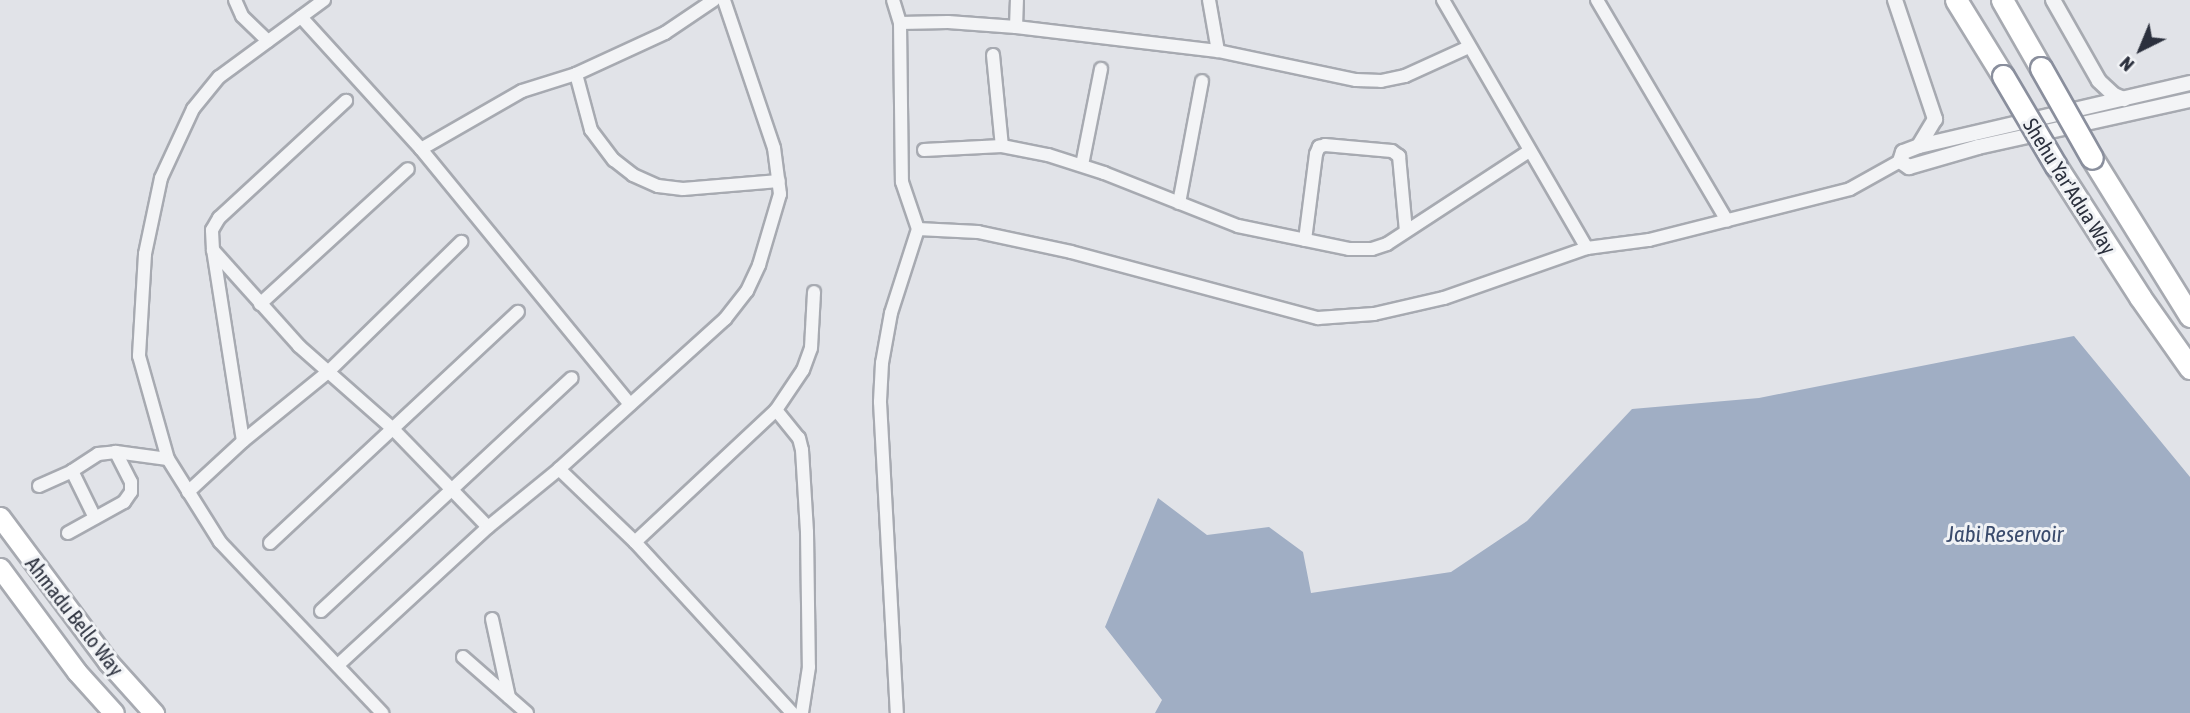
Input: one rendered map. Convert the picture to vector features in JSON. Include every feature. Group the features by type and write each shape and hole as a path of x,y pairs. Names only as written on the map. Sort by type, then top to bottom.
{"highway":[{"name":"Shehu Yar'Adua Way","path":"1954,0 2140,298 2190,368"},
{"name":"Shehu Yar'Adua Way","path":"2002,0 2092,158 2190,316"}],"main road":[{"name":"Ahmadu Bello Way","path":"0,517 108,662 154,713"},
{"name":"Ahmadu Bello Way","path":"0,568 77,673 114,713"}],"street":[{"path":"235,0 242,16 268,41"},
{"path":"324,0 219,77 192,109 161,178 145,254 139,356 168,459 220,542 382,713"},
{"path":"421,149 522,91 576,74 665,33 714,0"},
{"path":"338,665 488,527 559,469 725,318 747,291 770,233 780,194 779,181 774,148 724,0"},
{"path":"893,0 900,23 902,182 918,229 891,313 882,363 880,402 897,713"},
{"path":"1017,0 1017,27"},
{"path":"1209,0 1218,51"},
{"path":"1443,0 1587,248"},
{"path":"1597,0 1727,221"},
{"path":"1895,0 1933,110 1949,138 1959,146 1978,147"},
{"path":"2053,0 2099,81 2114,95 2124,99"},
{"path":"301,17 421,149 630,404"},
{"path":"900,23 948,22 1017,27 1218,51 1356,80 1381,81 1405,76 1469,47"},
{"path":"993,55 1003,146"},
{"path":"1082,165 1101,69"},
{"path":"576,74 591,130 614,160 633,175 658,186 683,189 779,181"},
{"path":"1178,203 1202,81"},
{"path":"2084,124 2096,116 2102,102 2099,81"},
{"path":"918,229 978,232 1071,252 1318,318 1374,314 1444,298 1587,248 1649,240 1850,189 1900,162 1903,152 1919,146 2190,83"},
{"path":"1900,162 1909,167 1978,147 2190,100"},
{"path":"243,441 212,230 219,218 346,102"},
{"path":"1919,146 1933,126 1933,110"},
{"path":"1305,240 1316,154 1319,147 1325,145 1392,151 1399,156 1406,231"},
{"path":"924,150 1003,146 1082,165 1238,226 1349,249 1372,249 1387,244 1529,151"},
{"path":"260,304 408,169"},
{"path":"188,492 243,441 328,371 461,242"},
{"path":"213,250 299,346 393,429 488,527"},
{"path":"635,542 776,410 803,370 811,348 814,292"},
{"path":"270,543 518,312"},
{"path":"321,611 572,378"},
{"path":"776,410 799,438 802,450 807,532 809,667 802,713"},
{"path":"39,486 72,471 98,454 116,452 168,459"},
{"path":"68,533 124,502 131,492 131,482 116,452"},
{"path":"559,469 635,542 792,713"},
{"path":"72,471 95,518"},
{"path":"492,619 509,697"},
{"path":"463,657 527,713"}],"water":[{"name":"Jabi Reservoir","path":"2074,336 2190,477 2190,713 1155,713 1162,700 1105,627 1158,498 1207,535 1269,527 1303,552 1311,593 1451,572 1527,521 1632,409 1759,398"}]}
